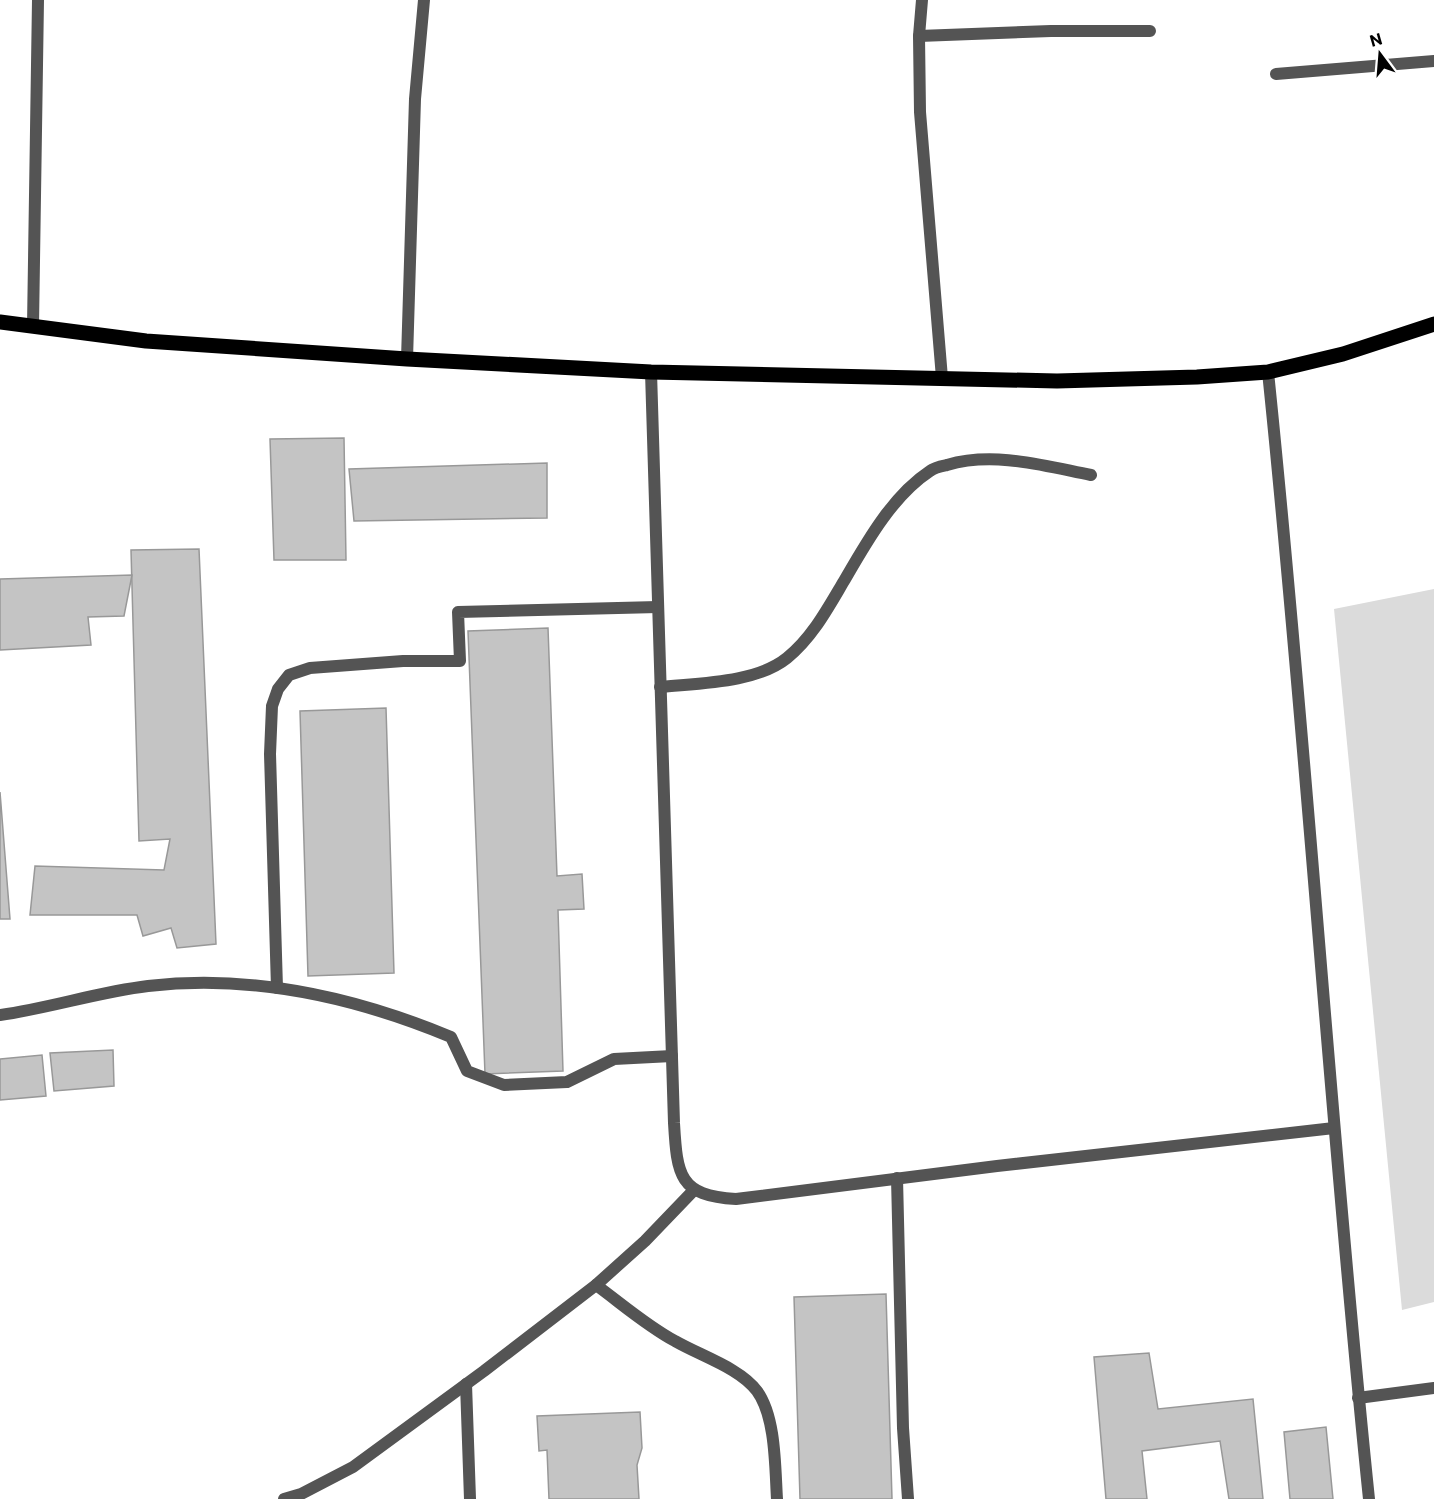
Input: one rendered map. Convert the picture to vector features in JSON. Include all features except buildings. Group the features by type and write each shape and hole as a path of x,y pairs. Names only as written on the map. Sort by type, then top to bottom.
{"main road":[{"path":"0,322 146,341 651,372 1115,380 1269,372 1343,354 1434,324"}],"street":[{"path":"33,326 38,0"},
{"path":"407,358 415,99 424,0"},
{"path":"922,0 919,36 920,112 942,378"},
{"path":"919,36 1051,31 1150,31"},
{"path":"1276,74 1434,62"},
{"path":"651,372 675,1154 682,1176 694,1190 714,1198 736,1198 1334,1128"},
{"path":"1269,372 1289,575 1334,1128 1369,1499"},
{"path":"660,687 727,680 762,672 787,659 808,638 891,509 910,487 932,469 960,461 991,459 1034,463 1091,475"},
{"path":"277,988 270,754 272,706 278,689 290,675 310,668 333,665 460,661 458,612 658,607"},
{"path":"0,1016 112,991 191,982 245,983 342,1000 393,1014 451,1037 467,1071 504,1085 567,1082 614,1059 672,1056"},
{"path":"897,1178 903,1428 908,1499"},
{"path":"284,1499 301,1494 353,1467 466,1384 596,1285 645,1241 694,1190"},
{"path":"596,1285 673,1340 744,1377 759,1392 769,1417 777,1499"},
{"path":"466,1384 470,1499"},
{"path":"1358,1398 1434,1388"}],"shaded area":[{"path":"1434,589 1434,1302 1402,1310 1334,609"}]}
